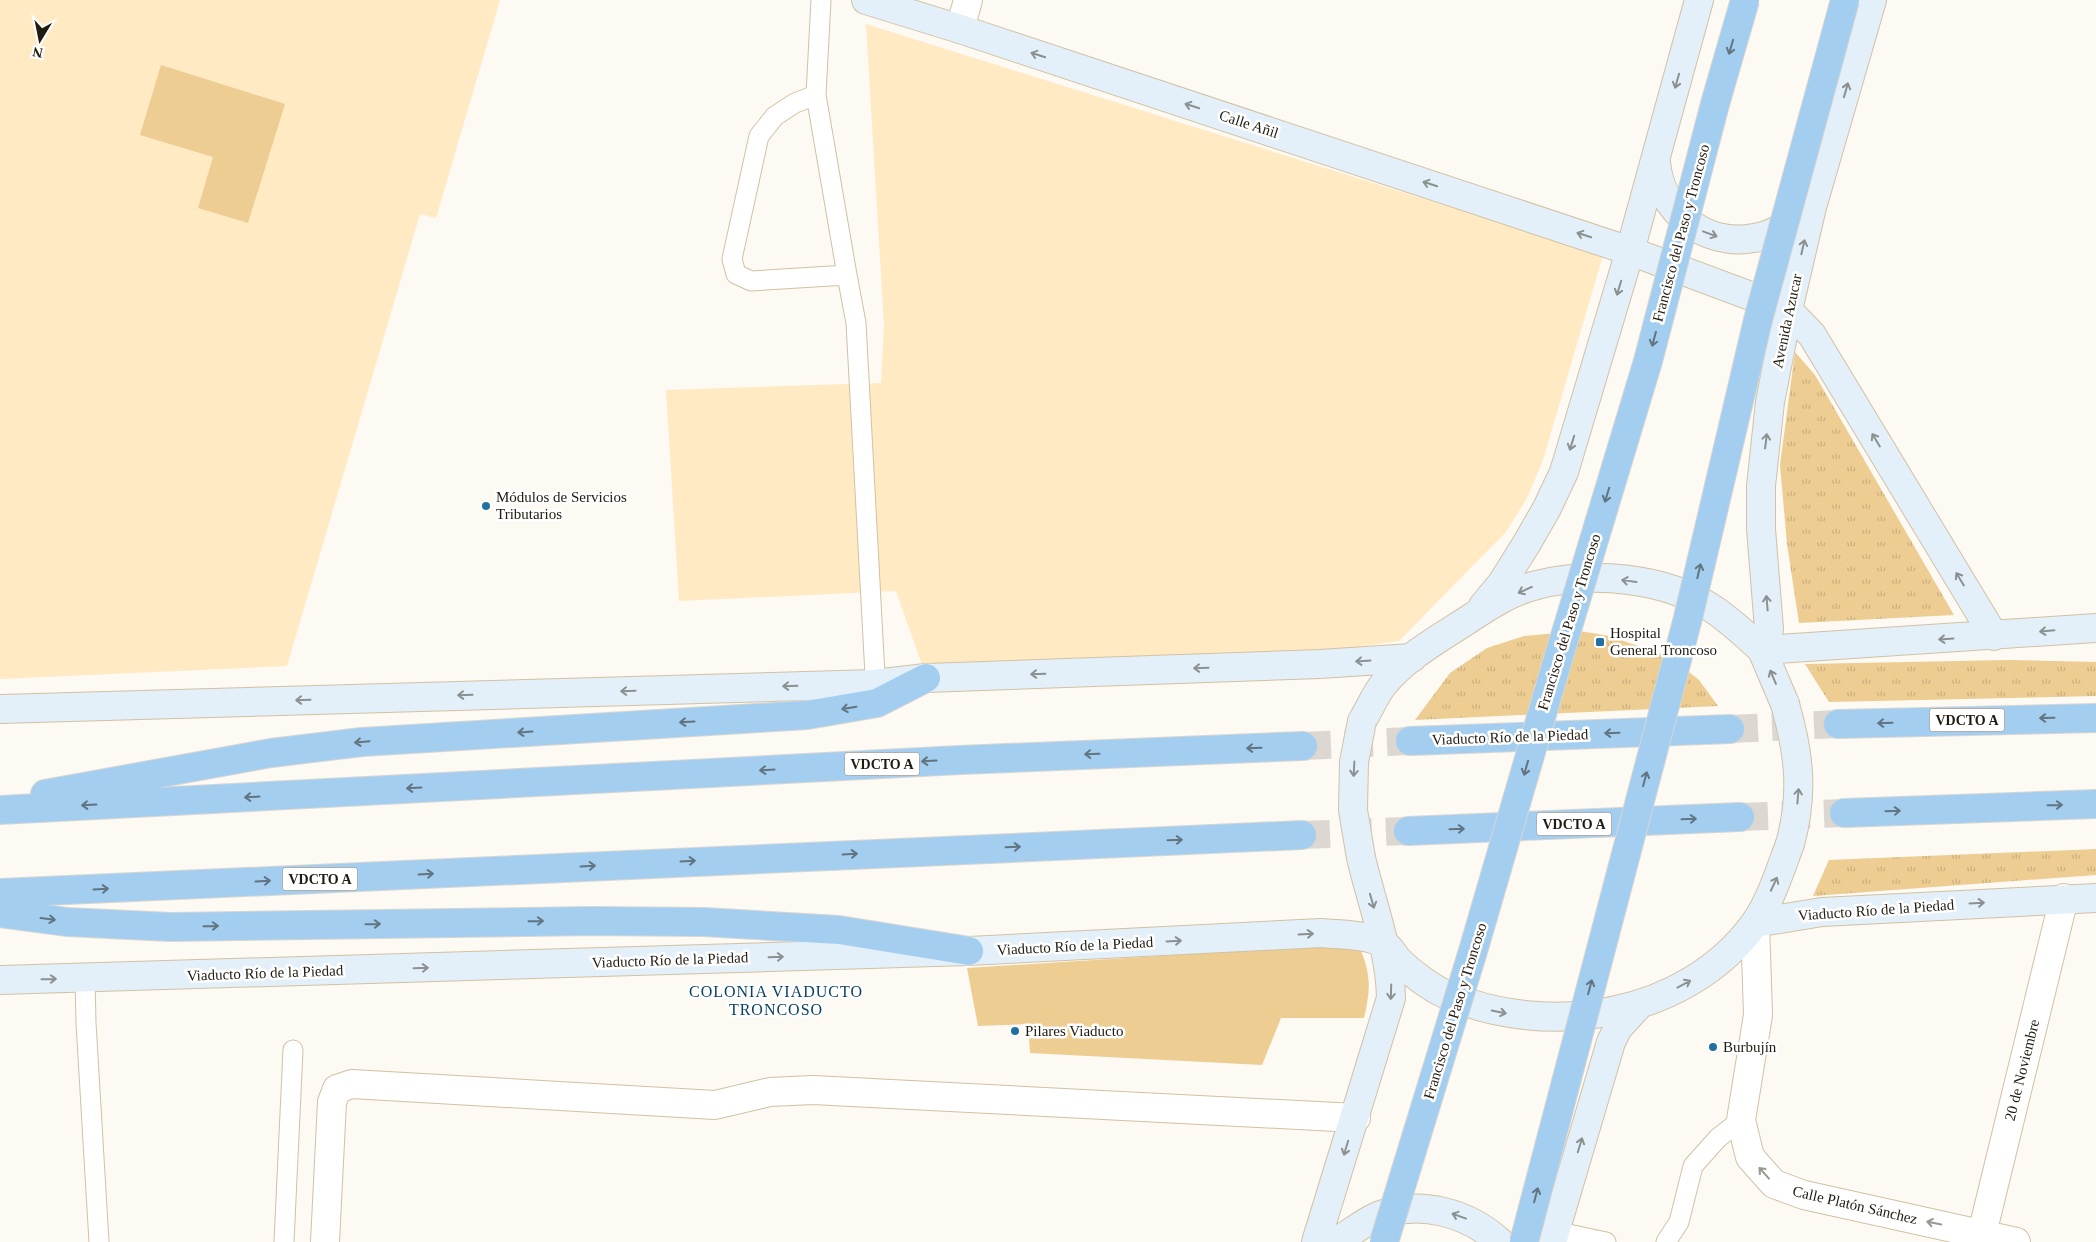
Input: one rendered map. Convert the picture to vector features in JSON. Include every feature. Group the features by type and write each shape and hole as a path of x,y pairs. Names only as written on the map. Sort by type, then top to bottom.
{"highway":[{"name":"Francisco del Paso y Troncoso","path":"1384,1242 1473,952 1556,666 1648,361 1715,104 1745,0"},
{"path":"1524,1242 1688,618 1758,320 1845,0"},
{"path":"0,804 153,773 271,753 362,742 807,715 926,678"},
{"name":"VDCTO A","path":"1838,724 2096,718"},
{"name":"Viaducto Río de la Piedad","path":"1410,741 1730,728"},
{"name":"VDCTO A","path":"0,810 969,759 1303,746"},
{"path":"1844,813 2096,804"},
{"name":"VDCTO A","path":"1408,830 1740,817"},
{"name":"VDCTO A","path":"0,893 1302,835"},
{"path":"0,913 67,922 171,927 592,920 704,922 839,930 968,951"}],"main road":[{"name":"Calle Añil","path":"866,0 960,29 1630,251 1788,310"},
{"path":"1477,614 1502,583 1527,543 1547,508 1564,472 1630,251 1699,0"},
{"name":"Avenida Azucar","path":"1762,650 1769,629 1761,529 1761,486 1770,402 1788,310 1812,207 1872,0"},
{"path":"1656,158 1657,178 1665,198 1678,215 1695,228 1714,236 1735,240 1755,238 1775,232 1812,207"},
{"path":"1788,310 1812,335 1994,636"},
{"path":"1316,1242 1356,1118 1391,998 1391,979 1384,944 1360,858 1353,810 1354,762 1362,721 1383,685 1412,658 1477,614 1536,585 1572,579 1609,578 1646,584 1680,593 1711,608 1741,630 1762,650 1785,704 1798,762 1796,824 1776,883 1755,923 1724,956 1688,982 1640,1004 1604,1014 1566,1018 1528,1017 1499,1012 1443,993 1400,962 1384,944"},
{"path":"1762,650 2096,628"},
{"path":"926,678 1320,664 1412,658"},
{"path":"0,709 876,693"},
{"name":"Viaducto Río de la Piedad","path":"1755,923 1822,912 2064,898 2096,898"},
{"name":"Viaducto Río de la Piedad","path":"0,980 968,951 1320,933 1359,937 1384,944"},
{"path":"1553,1237 1611,1042 1618,1028 1640,1004"},
{"path":"1335,1242 1358,1226 1380,1216 1403,1210 1426,1210 1449,1213 1470,1220 1500,1242"}],"street":[{"path":"960,29 968,0"},
{"name":"20 de Noviembre","path":"1981,1238 2064,898"},
{"path":"1741,1120 1758,1015 1755,923"},
{"path":"325,1242 332,1102 337,1089 352,1084 715,1105 770,1092 813,1090 1356,1118"},
{"name":"Calle Platón Sánchez","path":"1741,1120 1750,1157 1774,1184 1804,1196 1981,1238 2016,1242"}],"lane":[{"path":"821,0 816,95 856,323 876,693"},
{"path":"816,95 795,103 775,116 759,136 732,259 736,274 751,281 847,275"},
{"path":"85,978 99,1242"},
{"path":"284,1242 293,1050"},
{"path":"1666,1242 1679,1222 1693,1166 1718,1138 1741,1120"},
{"path":"1553,1237 1606,1242"}],"shaded area":[{"path":"0,0 500,0 436,218 420,214 287,666 0,679"},
{"path":"866,24 1603,255 1543,460 1527,498 1506,532 1399,641 1256,661 922,665 896,591 679,601 666,390 881,383 884,325"}],"green space":[{"path":"161,65 285,104 248,223 198,208 213,157 140,135"},
{"path":"1795,352 1815,375 1954,615 1799,623 1787,544 1780,465"},
{"path":"1580,631 1609,636 1670,657 1699,680 1718,706 1415,720 1450,673 1487,648 1524,636"},
{"path":"2010,660 2096,662 2096,696 1829,702 1805,664"},
{"path":"2096,849 2096,875 1813,896 1829,860"},
{"path":"1317,946 1359,946 1366,965 1369,981 1364,1018 1281,1018 1262,1065 1030,1053 1028,1024 978,1026 967,968"}],"tunnel":[{"path":"1730,729 1838,724"},
{"path":"1303,746 1410,741"},
{"path":"1740,817 1844,813"},
{"path":"1302,835 1408,831"}],"place":[{"name":"Módulos de Servicios Tributarios","path":"486,506"},
{"name":"Hospital General Troncoso","path":"1600,642"},
{"name":"Pilares Viaducto","path":"1015,1031"},
{"name":"Burbujín","path":"1713,1047"}],"district":[{"name":"COLONIA VIADUCTO TRONCOSO","path":"776,1000"}]}
